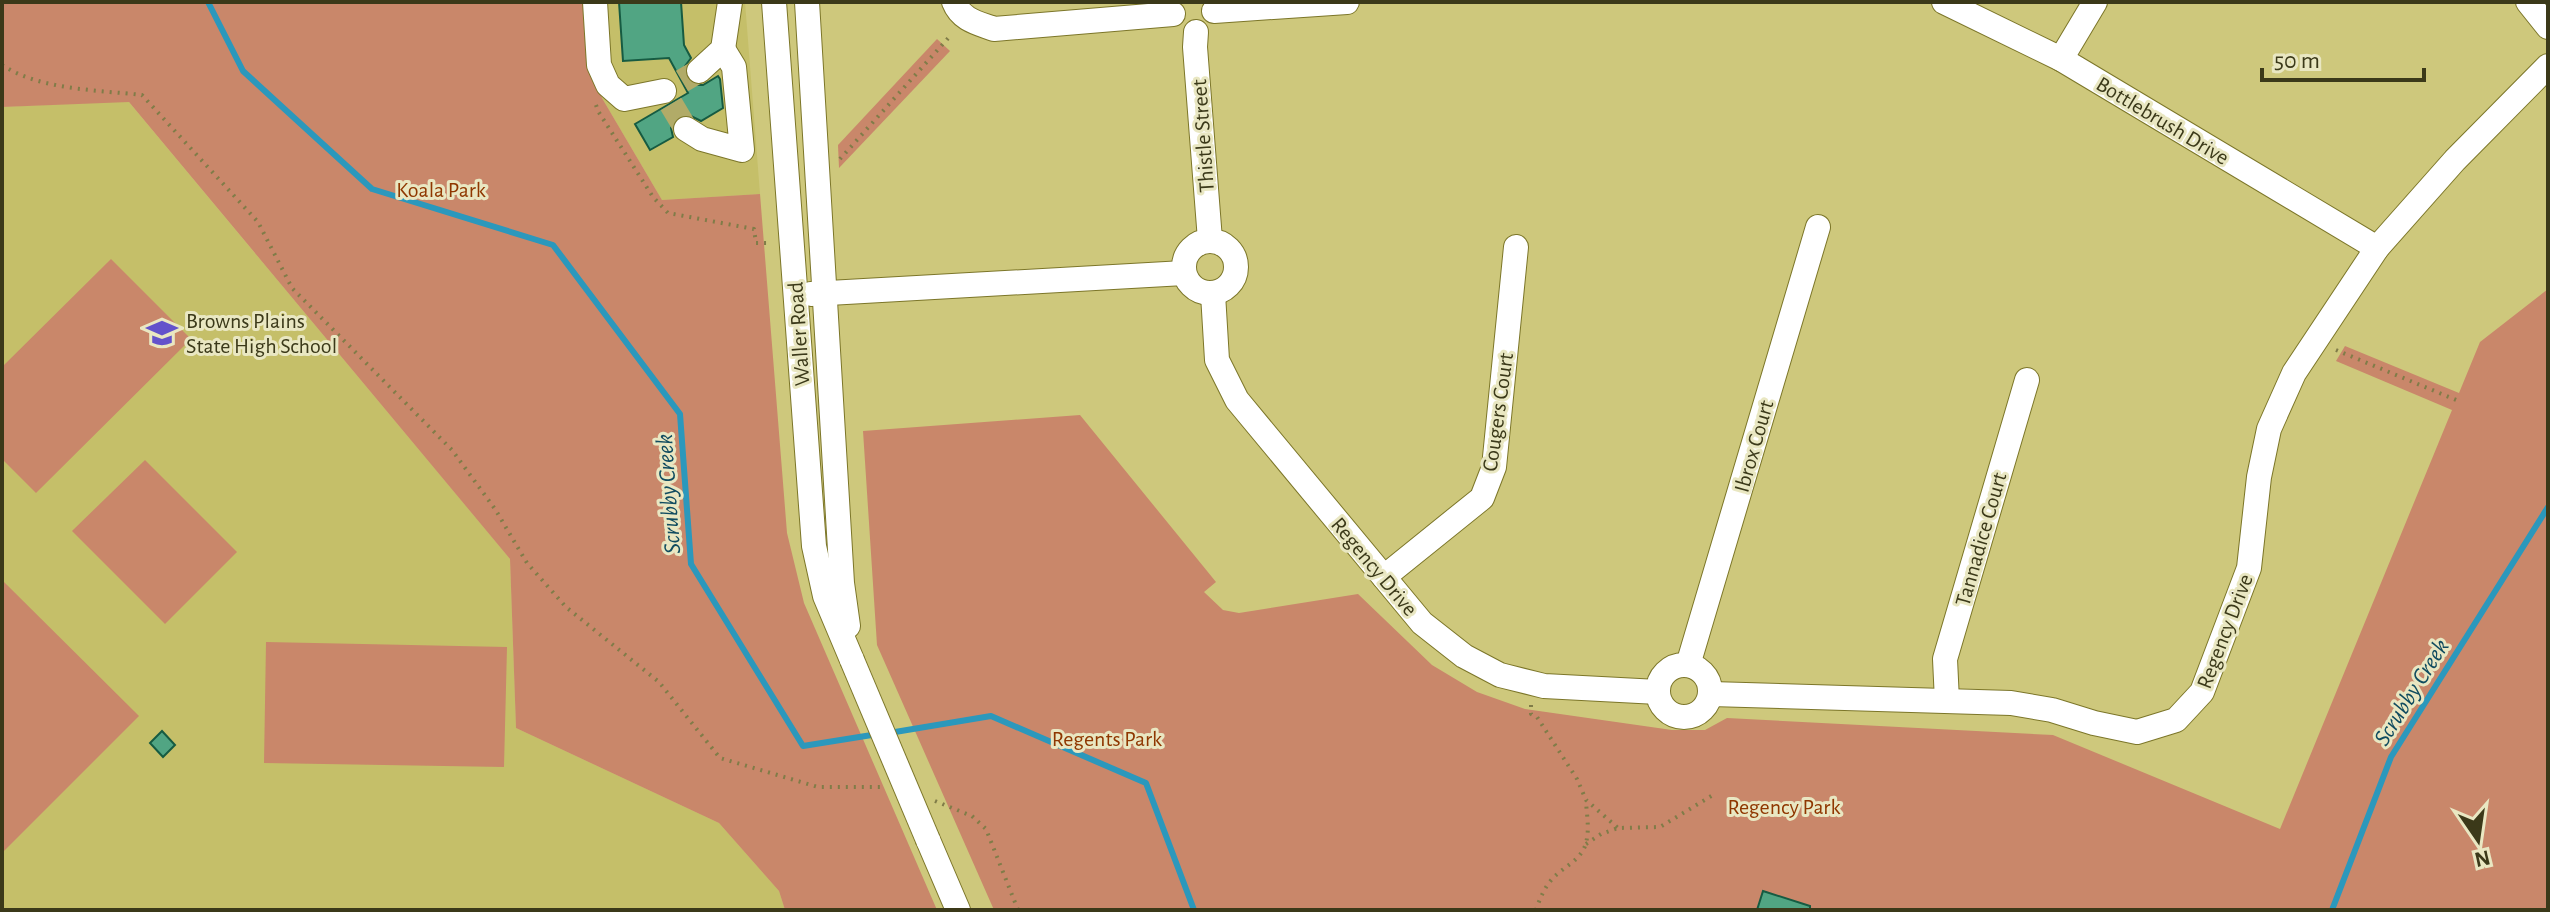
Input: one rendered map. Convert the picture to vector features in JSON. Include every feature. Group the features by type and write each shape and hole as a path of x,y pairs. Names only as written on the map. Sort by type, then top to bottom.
{"street":[{"path":"595,2 599,65 608,85 624,99 679,87 723,49"},
{"path":"960,10 994,29 1175,8 1181,28 1196,32 1209,25 1212,6 1347,2"},
{"name":"Bottlebrush Drive","path":"1944,2 2061,59 2377,248"},
{"path":"2061,59 2095,2"},
{"path":"2528,2 2548,27"},
{"path":"774,5 807,4"},
{"name":"Waller Road","path":"807,4 842,583 852,660"},
{"name":"Waller Road","path":"774,5 814,546 825,596 958,910"},
{"path":"686,129 702,139 742,150 734,67 723,49 726,8"},
{"name":"Thistle Street","path":"1196,32 1210,240"},
{"name":"Regency Drive","path":"1711,694 2011,703 2137,732 2176,720 2202,692 2249,568 2259,477 2269,429 2294,373 2377,248 2455,160 2548,66"},
{"name":"Ibrox Court","path":"1688,665 1818,227"},
{"path":"1210,240 1220,242 1235,255 1236,275 1223,291 1213,294 1195,289 1184,273 1184,261 1189,250 1198,243 1210,240"},
{"name":"Cougers Court","path":"1384,577 1482,498 1494,467 1516,247"},
{"path":"796,295 1184,273"},
{"name":"Regency Drive","path":"1213,294 1217,360 1237,400 1422,623 1464,656 1500,675 1544,686 1658,692"},
{"name":"Tannadice Court","path":"1947,701 1945,659 2027,380"},
{"path":"1688,665 1696,667 1708,678 1711,694 1703,710 1687,717 1671,713 1660,701 1658,692 1666,672 1673,667 1688,665"}],"path":[{"path":"833,167 960,10"},
{"path":"2,65 15,74 73,88 142,95 258,222 292,288 452,450 495,509 527,563 566,607 659,682 720,758 818,787 874,785 888,789"},
{"path":"594,97 598,111 653,197 668,213 754,229 756,243 769,243"},
{"path":"2336,350 2461,402"},
{"path":"1531,705 1531,714 1537,717 1577,779 1586,800 1588,826 1586,844 1581,853 1554,877 1536,910"},
{"path":"1586,844 1618,828 1660,827 1713,795"},
{"path":"931,800 972,816 986,829 1018,910"},
{"path":"1586,800 1618,828"}],"shaded area":[{"path":"588,2 745,2 760,194 662,200 602,98 593,70"},
{"name":"Browns Plains State High School","path":"128,101 510,559 516,728 719,823 779,891 785,910 2,910 2,107"}],"green space":[{"name":"Koala Park","path":"2,2 588,2 593,70 602,98 662,200 760,194 787,533 804,603 937,910 785,910 779,891 719,823 516,728 510,559 129,102 2,107"},
{"path":"937,39 950,51 839,168 838,145"},
{"path":"111,259 191,339 36,493 2,459 2,367"},
{"path":"2548,289 2548,910 1799,910 1801,903 1763,891 1757,910 994,910 877,645 863,431 1080,415 1216,582 1204,592 1223,610 1239,613 1358,594 1432,665 1477,692 1525,709 1672,730 1705,730 1727,718 2053,735 2280,829 2452,410 2336,361 2345,346 2459,393 2480,342"},
{"path":"145,460 237,552 165,624 72,531"},
{"path":"2,580 139,716 2,853"},
{"path":"266,642 507,647 504,767 264,763"}],"building":[{"path":"619,2 681,2 684,45 691,58 685,66 685,75 695,85 703,85 718,76 720,79 723,108 701,121 687,114 678,116 671,128 673,137 650,150 635,124 688,93 669,58 623,61"},
{"path":"162,731 175,745 163,757 150,743"},
{"path":"1763,891 1810,906 1810,910 1757,910"}],"waterway":[{"name":"Scrubby Creek","path":"208,2 243,71 372,189 553,245 680,414 691,564 803,746 878,734"},
{"name":"Scrubby Creek","path":"2332,910 2391,757 2548,507"},
{"name":"Scrubby Creek","path":"889,733 991,716 1146,783 1194,910"}],"tunnel":[{"path":"682,81 699,71"},
{"path":"671,104 686,129"}],"place":[{"name":"Browns Plains State High School","path":"162,333"}],"park label":[{"name":"Regents Park","path":"1107,738"},
{"name":"Regency Park","path":"1784,806"}]}
